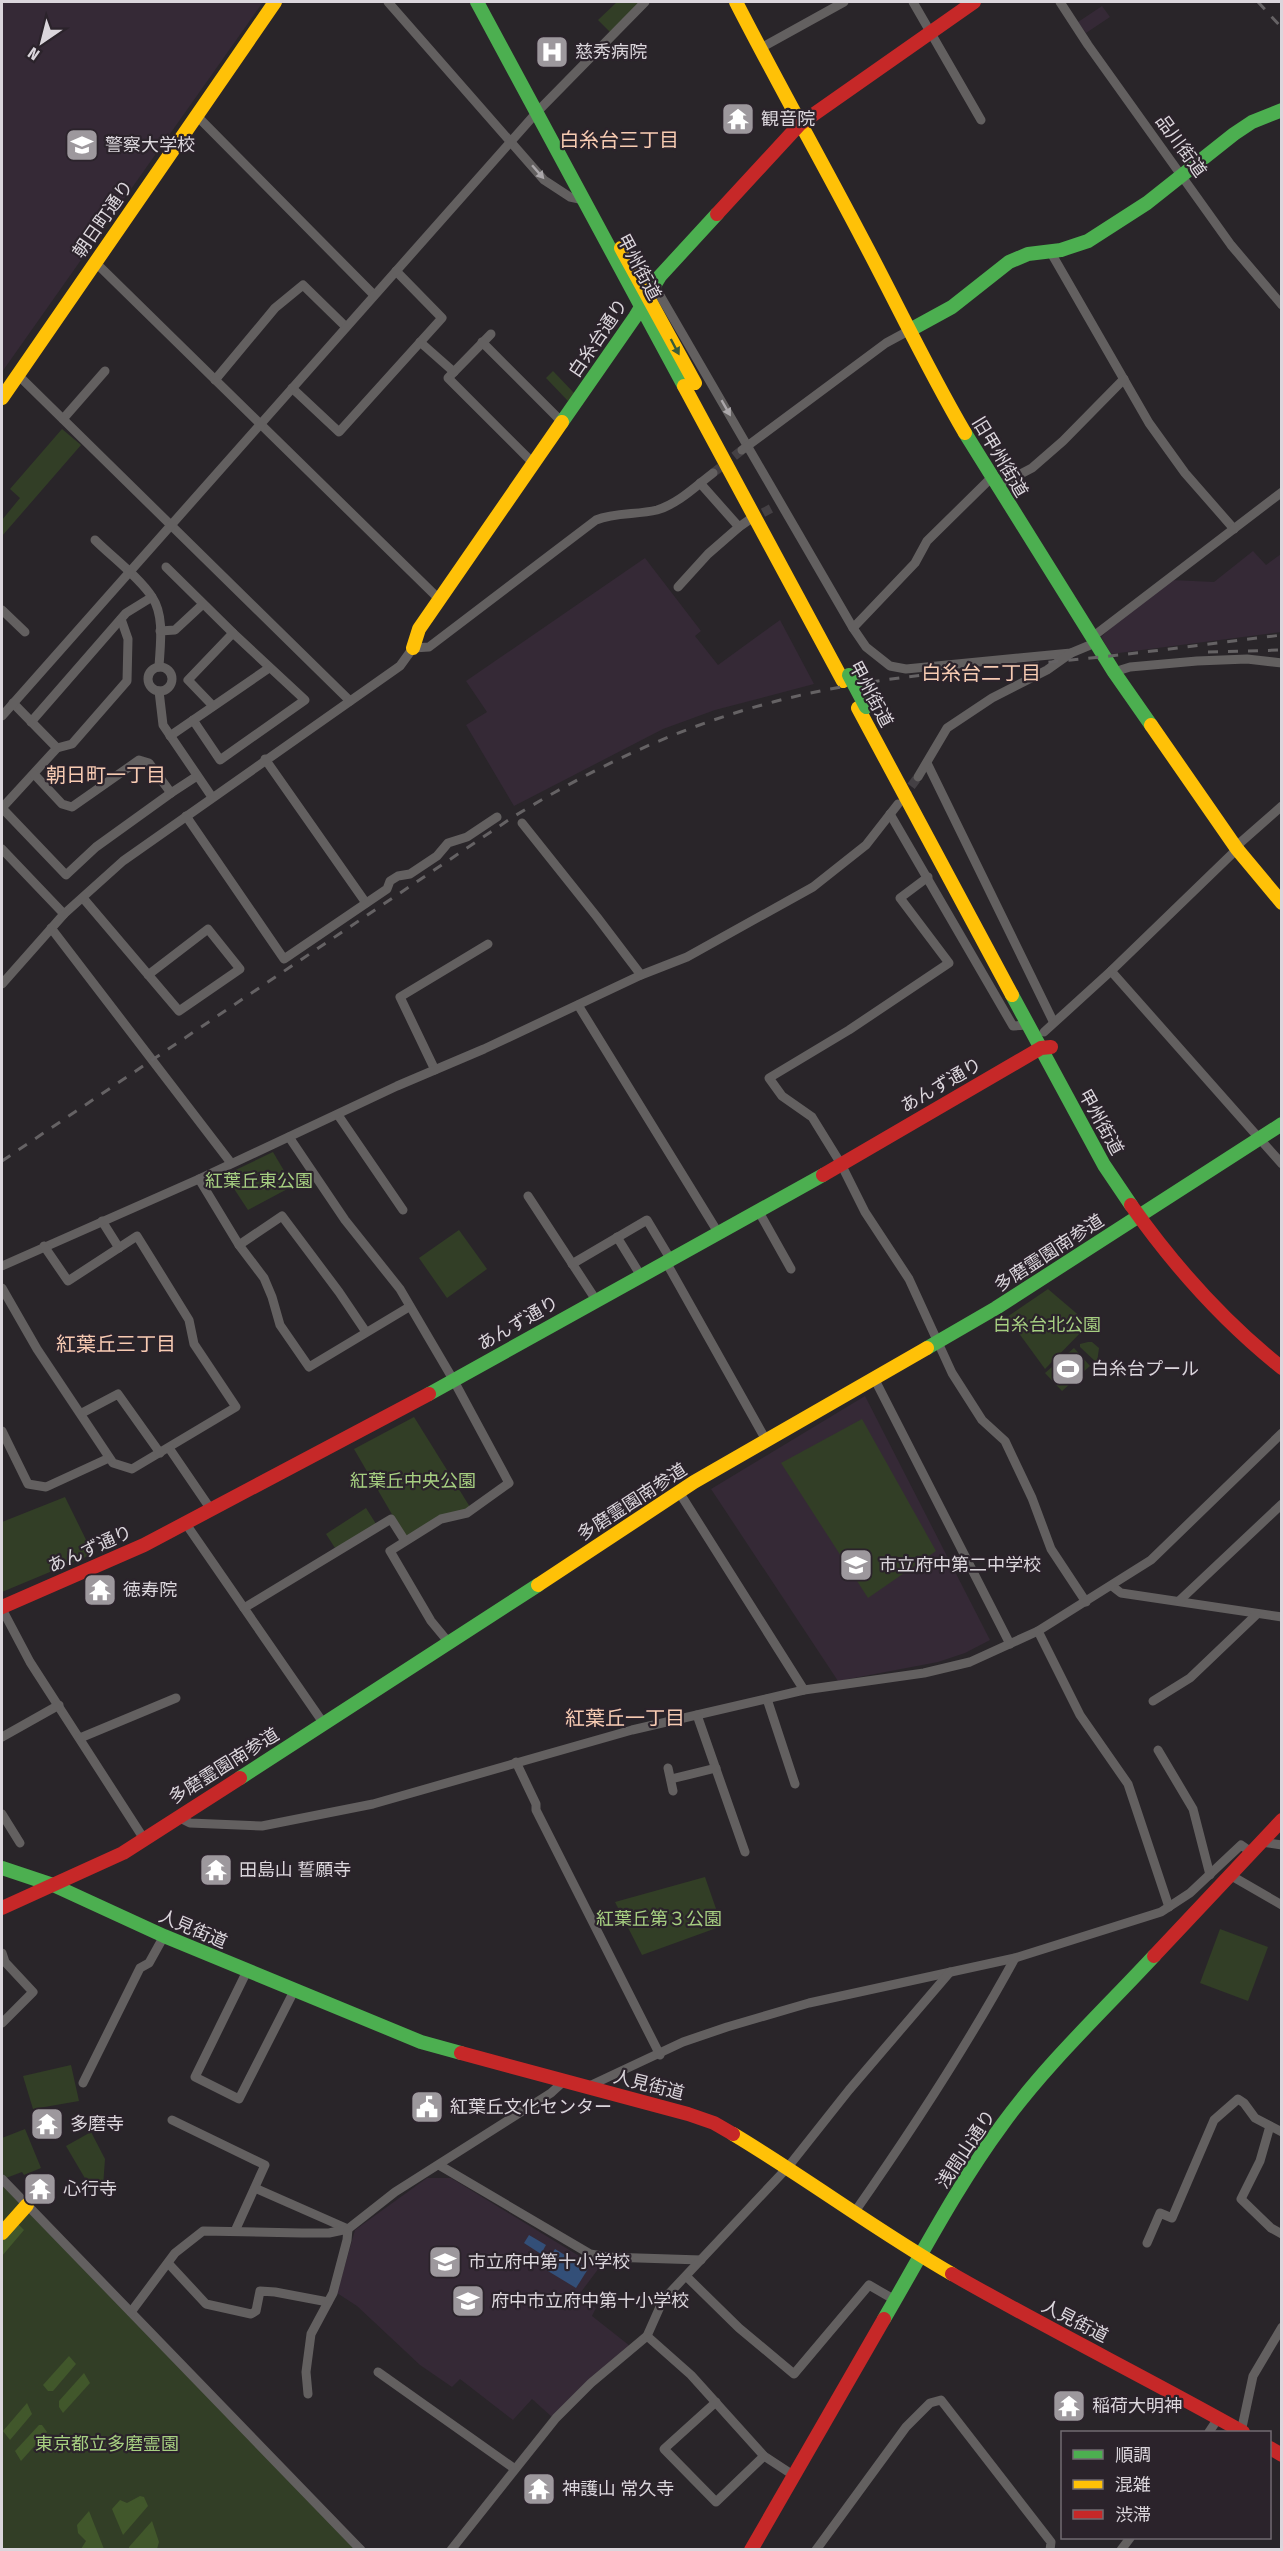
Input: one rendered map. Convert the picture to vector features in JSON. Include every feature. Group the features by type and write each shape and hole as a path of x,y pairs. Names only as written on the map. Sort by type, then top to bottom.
{"main road":[{"name":"朝日町通り","path":"2,398 275,2"},
{"name":"甲州街道","path":"477,2 541,108 648,296 862,707 1048,1027 1046,1047"},
{"name":"甲州街道","path":"488,2 541,108 577,199 648,296"},
{"name":"旧甲州街道","path":"736,2 910,330 935,382 994,482 1114,672 1237,849 1281,903"},
{"name":"白糸台通り","path":"413,648 420,629 676,258 800,124 974,2"},
{"path":"910,330 952,307 1009,262 1028,254 1070,248 1088,241 1131,215 1243,128 1281,110"},
{"name":"甲州街道","path":"862,707 1028,1026 1046,1047 1104,1145 1141,1215 1227,1321 1281,1368"},
{"name":"あんず通り","path":"2,1608 100,1566 212,1511 454,1381 596,1300 759,1212 1046,1047"},
{"name":"多磨霊園南参道","path":"2,1908 123,1853 450,1644 679,1491 996,1308 1281,1124"},
{"name":"甲州街道","path":"1141,1215 1234,1315 1281,1357"},
{"name":"浅間山通り","path":"751,2550 971,2170 1019,2104 1281,1820"},
{"name":"人見街道","path":"2,1868 53,1885 164,1936 422,2042 714,2123 788,2167 920,2256 1036,2322 1146,2377 1217,2420 1240,2431"},
{"path":"2,2233 27,2205"}],"street":[{"path":"388,2 544,180 577,199"},
{"path":"2,716 511,141 645,2"},
{"path":"759,49 844,2"},
{"path":"913,2 981,120"},
{"name":"品川街道","path":"1060,2 1088,45 1231,245 1281,305"},
{"path":"196,115 374,296"},
{"path":"1050,251 1149,423 1185,473 1234,529"},
{"path":"95,262 440,600"},
{"path":"292,388 339,432 442,318 396,271"},
{"path":"215,380 274,308 303,285 346,327"},
{"path":"648,296 745,447 776,505 866,647 890,666 906,669 1071,653"},
{"path":"745,447 886,343 910,330"},
{"path":"491,334 448,378 533,463"},
{"path":"420,342 454,372"},
{"path":"482,342 562,422"},
{"path":"63,419 105,371"},
{"path":"18,375 350,701"},
{"path":"853,628 915,563 927,541 994,482 1032,468 1063,441 1124,379"},
{"path":"2,984 64,914 123,861 400,666 413,648 429,647 596,520 607,515 658,510 679,499 713,473"},
{"path":"700,483 739,527"},
{"path":"918,777 947,728 992,699 1047,670 1093,640 1281,492"},
{"path":"678,587 708,554 749,520"},
{"path":"95,540 152,597 158,613 160,632 159,667"},
{"path":"166,567 232,633 305,700 220,760 193,720"},
{"path":"31,722 121,619 152,597"},
{"path":"160,632 175,630 203,603"},
{"path":"2,610 26,632"},
{"path":"121,619 128,639 127,681 72,744 57,748 2,808 66,875 96,848 197,776"},
{"path":"213,706 188,680 232,633"},
{"path":"1114,672 1130,667 1207,661 1247,659 1281,663"},
{"path":"159,667 169,671 172,679 167,690 159,691 151,686 148,678 152,671 159,667"},
{"path":"170,736 269,668"},
{"path":"159,691 163,725 212,797"},
{"path":"13,703 57,748"},
{"path":"265,759 366,903"},
{"path":"34,774 63,804 72,807 139,760 143,760 149,763 171,793"},
{"path":"927,763 1048,1027 1111,971 1281,806"},
{"path":"2,1266 199,1179 641,975 687,957 813,887 866,844 898,804"},
{"path":"891,814 1013,1026 1028,1026"},
{"path":"186,816 284,959 387,889 390,881 398,876 410,874 437,856 448,843 467,837 497,817"},
{"path":"522,823 641,975"},
{"path":"2,849 64,914"},
{"path":"928,877 900,898 949,963 849,1030 769,1078 782,1096 812,1117 841,1164 865,1212 909,1279 952,1373 982,1420 1005,1441 1032,1498 1051,1549 1086,1602"},
{"path":"83,898 148,975 179,1011 240,969 208,929 148,975"},
{"path":"51,928 231,1163"},
{"path":"435,1071 400,997 488,944"},
{"path":"1111,971 1281,1164"},
{"path":"578,1005 719,1234"},
{"path":"338,1115 403,1210"},
{"path":"289,1137 345,1220 400,1289 454,1381 509,1483 467,1513 441,1519 390,1551 431,1621 450,1644"},
{"path":"199,1179 239,1245 264,1278 280,1325 309,1367 409,1307"},
{"path":"528,1196 596,1300"},
{"path":"759,1212 791,1269"},
{"path":"239,1245 282,1216 366,1332"},
{"path":"572,1264 647,1220 766,1440"},
{"path":"102,1221 119,1248"},
{"path":"2,1287 37,1349 82,1413 113,1463 132,1469 236,1407 194,1344 189,1320 137,1236 68,1281 44,1246"},
{"path":"617,1237 641,1276"},
{"path":"874,1378 1010,1644"},
{"path":"82,1413 118,1394 212,1511"},
{"path":"2,1431 28,1484 46,1487 109,1458"},
{"path":"178,1817 190,1822 262,1826 373,1804 629,1731 804,1690 924,1673 970,1662 1038,1631 1150,1560 1281,1432"},
{"path":"679,1491 804,1690"},
{"path":"1179,1601 1281,1504"},
{"path":"244,1608 391,1519 405,1541"},
{"path":"186,1524 324,1724"},
{"path":"1112,1586 1121,1593 1281,1617"},
{"path":"2,1608 30,1662 144,1839"},
{"path":"1153,1701 1190,1678 1256,1615"},
{"path":"1038,1631 1080,1715 1128,1784 1169,1907"},
{"path":"80,1738 176,1698"},
{"path":"766,1699 795,1784"},
{"path":"2,1737 59,1705"},
{"path":"697,1715 746,1852"},
{"path":"1158,1750 1193,1809 1210,1875"},
{"path":"516,1762 536,1804 536,1810 660,2055"},
{"path":"668,1768 674,1791"},
{"path":"671,1779 717,1768"},
{"path":"2,1814 20,1843"},
{"path":"1261,1842 1281,1845"},
{"path":"585,2088 683,2043 727,2027 809,2003 1016,1958 1097,1934 1169,1907 1190,1893 1241,1845 1251,1852"},
{"path":"1230,1875 1281,1905"},
{"path":"83,2083 140,1968 149,1963 164,1936"},
{"path":"2,1953 5,1962 33,1992 2,2023"},
{"path":"854,2213 915,2124 985,2014 1016,1958"},
{"path":"247,1971 195,2077 239,2099 294,1991"},
{"path":"451,2550 556,2418 591,2383 646,2336 663,2300 788,2167 849,2090 950,1972"},
{"path":"131,2312 176,2253 203,2231 329,2233 348,2229 395,2192 551,2093 563,2082"},
{"path":"1147,2243 1160,2213 1172,2218 1214,2120 1238,2099 1244,2103 1255,2118 1281,2132"},
{"path":"172,2120 265,2165 235,2231"},
{"path":"1270,2126 1260,2161 1241,2199 1271,2228 1281,2234"},
{"path":"439,2165 590,2254 608,2257 701,2260"},
{"path":"2,2179 362,2550"},
{"path":"255,2188 348,2229"},
{"path":"308,2394 306,2372 311,2334 333,2293 348,2229"},
{"path":"168,2263 206,2304 251,2314 256,2311 260,2291 328,2302"},
{"path":"687,2277 739,2328 794,2374 869,2284 895,2300"},
{"path":"1242,2431 1253,2376 1281,2326"},
{"path":"646,2336 692,2375 764,2456 793,2475"},
{"path":"378,2372 515,2469"},
{"path":"816,2550 906,2427 930,2403 941,2400 1051,2542 1050,2550"},
{"path":"716,2402 664,2449 716,2502 764,2456"},
{"path":"1210,2431 1217,2420"}],"shaded area":[{"name":"警察大学校","path":"2,2 263,2 2,372"},
{"path":"1102,6 1110,17 1086,33 1078,22"},
{"path":"1253,551 1266,565 1281,554 1281,632 1111,654 1101,637 1126,614 1172,580 1214,582"},
{"path":"645,558 701,631 695,636 718,665 780,620 814,684 715,710 663,729 514,806 466,725 487,712 466,681"},
{"name":"市立府中第二中学校","path":"865,1396 990,1640 965,1653 938,1662 838,1681 711,1489"},
{"name":"府中市立府中第十小学校","path":"427,2178 451,2178 599,2268 578,2296 596,2308 592,2316 630,2346 552,2417 532,2399 513,2420 460,2379 452,2387 420,2365 357,2306 337,2293 355,2230"}],"green space":[{"path":"617,2 643,2 611,33 598,20"},
{"path":"553,371 574,393 568,401 546,378"},
{"path":"62,429 81,445 2,536 2,520 20,498 10,489"},
{"name":"紅葉丘東公園","path":"273,1152 293,1186 248,1210 225,1175"},
{"path":"459,1230 487,1269 447,1298 419,1258"},
{"name":"白糸台北公園","path":"1048,1289 1089,1324 1045,1369 1007,1317"},
{"name":"白糸台プール","path":"1092,1342 1099,1348 1097,1363 1080,1347 1080,1344"},
{"name":"白糸台プール","path":"1074,1348 1090,1366 1062,1391 1045,1373"},
{"name":"紅葉丘中央公園","path":"414,1417 470,1507 408,1536 404,1535 354,1449"},
{"path":"862,1419 936,1551 868,1598 781,1463"},
{"path":"65,1497 93,1554 2,1592 2,1522"},
{"path":"366,1508 378,1527 335,1548 326,1534"},
{"name":"紅葉丘第３公園","path":"705,1877 722,1926 642,1955 615,1902"},
{"path":"1220,1929 1268,1947 1248,2001 1200,1983"},
{"path":"71,2065 79,2101 33,2109 23,2076"},
{"path":"25,2129 41,2168 24,2175 22,2172 6,2178 2,2173 2,2138"},
{"path":"91,2132 105,2159 103,2187 93,2192 66,2146"},
{"name":"東京都立多磨霊園","path":"2,2185 355,2549 2,2549"},
{"path":"17,2223 24,2230 2,2256 2,2241"},
{"path":"69,2356 76,2364 53,2391 48,2391 43,2385"},
{"path":"84,2373 90,2383 63,2413 59,2407 59,2401"},
{"path":"27,2403 32,2414 10,2440 3,2431"},
{"path":"39,2425 42,2425 47,2432 21,2461 15,2451"},
{"path":"140,2496 144,2497 148,2506 123,2535 112,2509 120,2500 127,2503"},
{"path":"89,2511 104,2549 81,2549 86,2541 78,2533 77,2525"},
{"path":"152,2521 159,2542 157,2549 129,2549 129,2547"}],"water":[{"path":"529,2235 546,2245 541,2254 524,2243"},
{"path":"555,2249 588,2269 576,2288 543,2268"}],"tunnel":[{"path":"713,473 742,450"},
{"path":"751,519 772,508"},
{"path":"903,797 918,777"}],"railway":[{"path":"1258,2 1282,28"},
{"path":"2,1161 513,817 575,781 672,736 773,702 844,686 1282,635"},
{"path":"1208,652 1282,650"}],"traffic: fast":[{"path":"477,2 684,386"},
{"path":"910,330 952,307 1009,262 1028,254 1061,250 1088,241 1147,203 1234,134 1252,122 1282,110"},
{"path":"562,422 635,317 660,276 717,214"},
{"path":"965,433 1114,672 1151,725"},
{"path":"849,675 866,707"},
{"path":"1012,995 1104,1165 1131,1205"},
{"path":"927,1348 996,1308 1282,1124"},
{"path":"429,1394 823,1175"},
{"path":"240,1778 538,1585"},
{"path":"2,1868 53,1885 164,1936 421,2042 461,2053"},
{"path":"884,2319 955,2196 1019,2102 1056,2059 1154,1956"}],"traffic: slow":[{"path":"2,398 275,2"},
{"path":"736,2 965,433"},
{"path":"621,248 695,383"},
{"path":"684,386 843,681"},
{"path":"413,648 419,629 562,422"},
{"path":"858,708 1012,995"},
{"path":"1151,725 1237,849 1282,903"},
{"path":"538,1585 694,1482 927,1348"},
{"path":"733,2134 952,2274"},
{"path":"2,2233 27,2205"}],"traffic: jam":[{"path":"717,214 800,124 974,2"},
{"path":"823,1175 1041,1048 1051,1047"},
{"path":"1131,1205 1164,1250 1200,1292 1282,1368"},
{"path":"2,1607 144,1545 429,1394"},
{"path":"2,1908 123,1853 240,1778"},
{"path":"1154,1956 1282,1820"},
{"path":"461,2053 688,2114 714,2123 733,2134"},
{"path":"952,2274 1241,2431"},
{"path":"751,2550 884,2319"},
{"path":"1271,2449 1282,2455"}],"place":[{"name":"慈秀病院","path":"552,52"},
{"name":"観音院","path":"738,119"},
{"name":"警察大学校","path":"82,145"},
{"name":"白糸台プール","path":"1068,1369"},
{"name":"市立府中第二中学校","path":"856,1565"},
{"name":"徳寿院","path":"100,1590"},
{"name":"田島山 誓願寺","path":"216,1870"},
{"name":"紅葉丘文化センター","path":"427,2107"},
{"name":"多磨寺","path":"47,2124"},
{"name":"心行寺","path":"40,2189"},
{"name":"市立府中第十小学校","path":"445,2262"},
{"name":"府中市立府中第十小学校","path":"468,2301"},
{"name":"稲荷大明神","path":"1069,2406"},
{"name":"神護山 常久寺","path":"539,2489"}],"district":[{"name":"白糸台三丁目","path":"619,140"},
{"name":"白糸台二丁目","path":"981,673"},
{"name":"朝日町一丁目","path":"106,775"},
{"name":"紅葉丘三丁目","path":"116,1344"},
{"name":"紅葉丘一丁目","path":"625,1718"}]}
